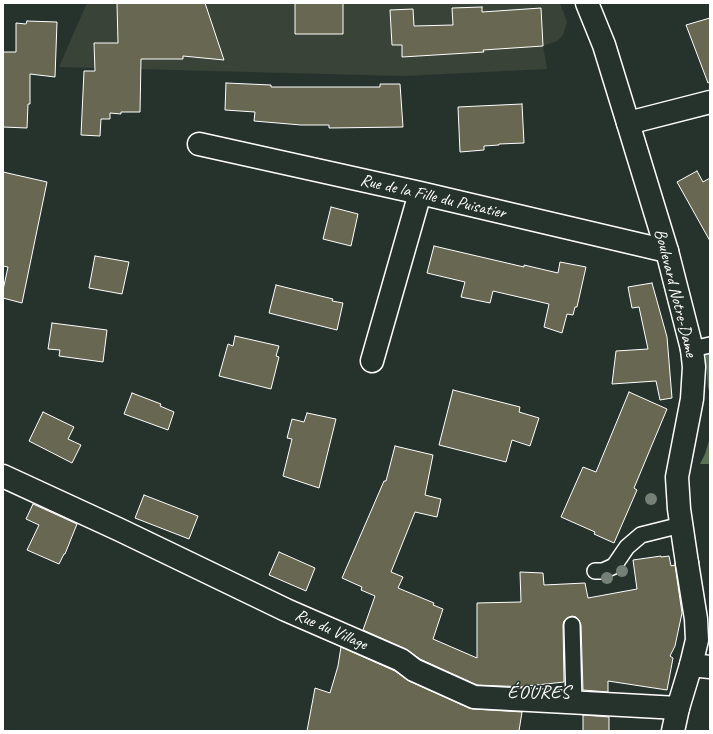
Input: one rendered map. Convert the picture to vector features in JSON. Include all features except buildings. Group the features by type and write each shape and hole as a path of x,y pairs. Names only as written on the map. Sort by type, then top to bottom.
{"street":[{"name":"Boulevard Notre-Dame","path":"587,3 604,45 666,251 701,347 694,367 692,399 677,477 681,525 696,619 700,666 678,708 673,731"},
{"path":"628,123 710,102"},
{"name":"Rue de la Fille du Puisatier","path":"199,144 420,193 666,251"},
{"path":"372,361 420,193"},
{"name":"Rue du Village","path":"3,476 120,530 286,610 401,660 414,670 474,697 678,708"}],"lane":[{"path":"595,571 603,571 614,566 628,547 641,535 681,525"},
{"path":"572,625 574,702"}],"shaded area":[{"path":"87,3 560,3 567,22 563,35 557,41 543,46 547,69 403,76 59,67"}],"green space":[{"path":"710,350 710,391 708,388 705,351"},
{"path":"710,421 710,464 700,464 709,441"}],"district":[{"name":"ÉOURES","path":"539,693"}]}
